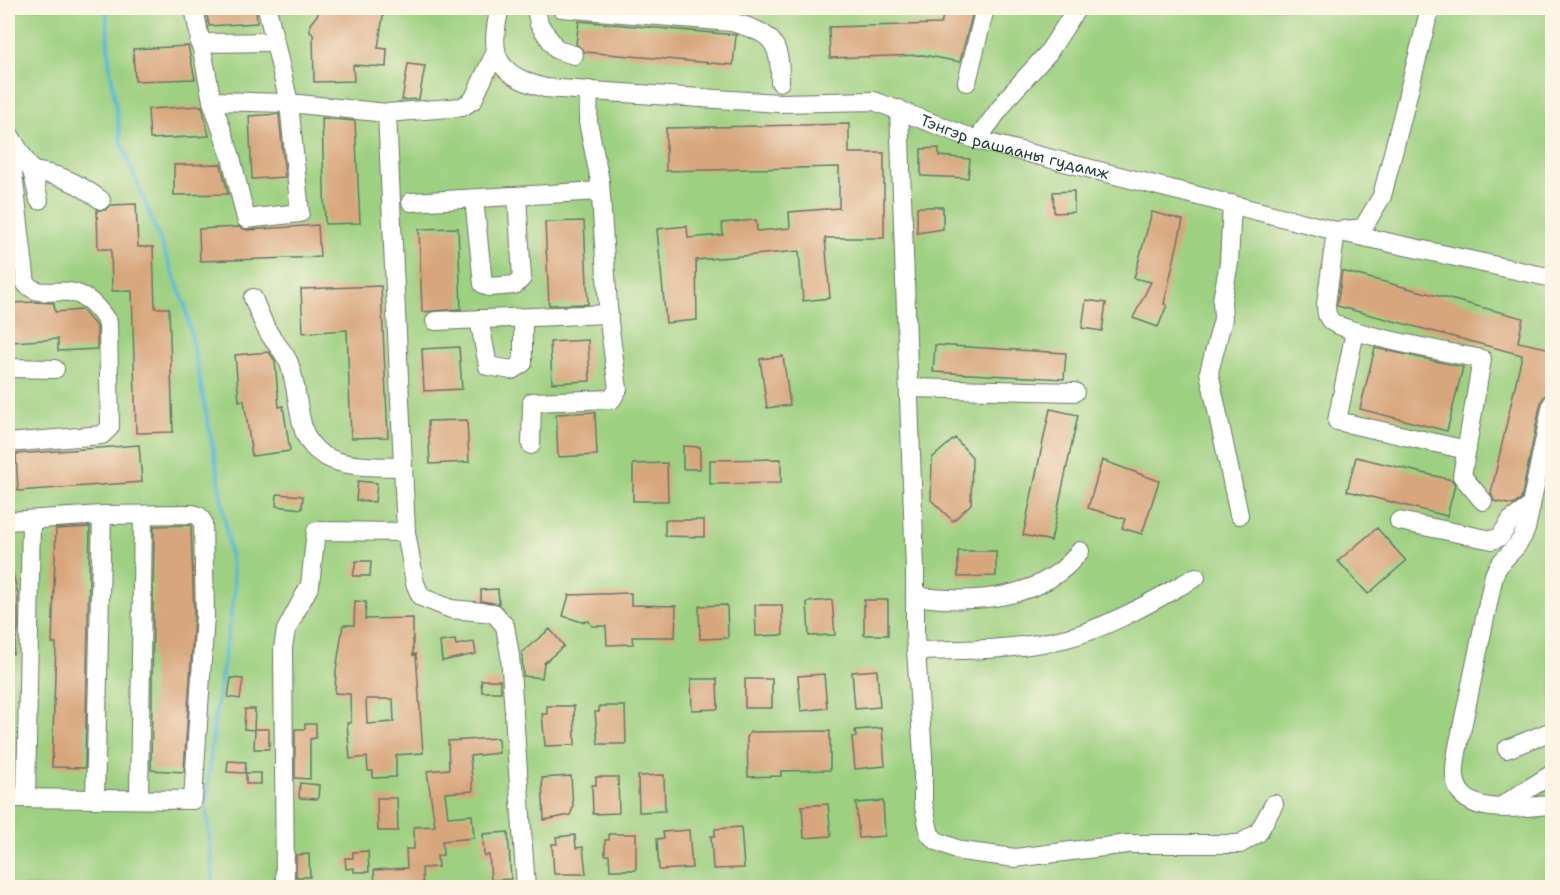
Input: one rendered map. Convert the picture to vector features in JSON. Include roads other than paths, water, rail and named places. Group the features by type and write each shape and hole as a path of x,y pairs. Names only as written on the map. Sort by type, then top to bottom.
{"street":[{"path":"194,8 212,101 231,157 246,219 300,213 289,103 267,8"},
{"path":"212,101 289,103 387,113 462,107 473,100 495,53 494,30 500,8"},
{"path":"536,8 539,24 557,50 574,55"},
{"path":"561,8 733,15 759,29 774,45 780,58 780,82"},
{"path":"967,82 985,8"},
{"path":"977,140 1009,96 1048,53 1077,8"},
{"name":"Тэнгэр рашааны гудамж","path":"495,53 501,66 510,74 532,84 780,103 874,101 977,140 1336,231 1363,228 1382,196 1430,8"},
{"path":"199,43 274,42"},
{"path":"531,445 530,406 532,402 612,399 616,395 600,191 588,122 589,90"},
{"path":"899,109 916,651 923,756 922,802 930,835 949,847 1028,858 1128,844 1240,844 1258,833 1274,804"},
{"path":"387,113 401,467 406,532 415,583 421,597 451,609 494,613 505,626 526,888"},
{"path":"8,132 32,171 39,200"},
{"path":"8,132 26,284 37,290 65,290 82,294 99,308 108,322 110,427 102,435 8,443"},
{"path":"32,171 57,175 75,182 101,200"},
{"path":"411,202 600,191"},
{"path":"474,199 483,284 489,287 515,285 522,278 517,196"},
{"path":"1232,204 1230,253 1222,300 1223,319 1209,372 1239,515"},
{"path":"1483,501 1462,476 1482,359 1355,330 1331,321 1326,312 1336,231 1552,278"},
{"path":"253,298 266,330 284,352 304,432 313,448 332,460 370,466 401,467"},
{"path":"435,321 609,314"},
{"path":"479,319 488,366 512,370 523,363 525,357 524,318"},
{"path":"1355,330 1337,421 1467,450"},
{"path":"8,368 55,369"},
{"path":"909,387 1075,392"},
{"path":"1552,404 1531,506 1520,543 1495,570 1456,761 1456,780 1465,798 1479,805 1500,807 1552,805"},
{"path":"1399,520 1492,540 1500,537 1511,520 1531,506"},
{"path":"8,521 102,515 193,514 199,516 203,522 206,615 193,801 17,798 32,521"},
{"path":"94,799 102,515"},
{"path":"139,799 143,516"},
{"path":"285,888 283,648 286,630 310,585 316,531 406,532"},
{"path":"915,596 950,601 1001,595 1049,580 1069,566 1080,551"},
{"path":"916,651 990,649 1068,638 1134,611 1196,577"},
{"path":"1507,749 1552,731"},
{"path":"1500,807 1551,777"}],"waterway":[{"path":"106,8 109,60 121,142 185,304 218,474 235,587 214,723 206,802 214,888"}]}
